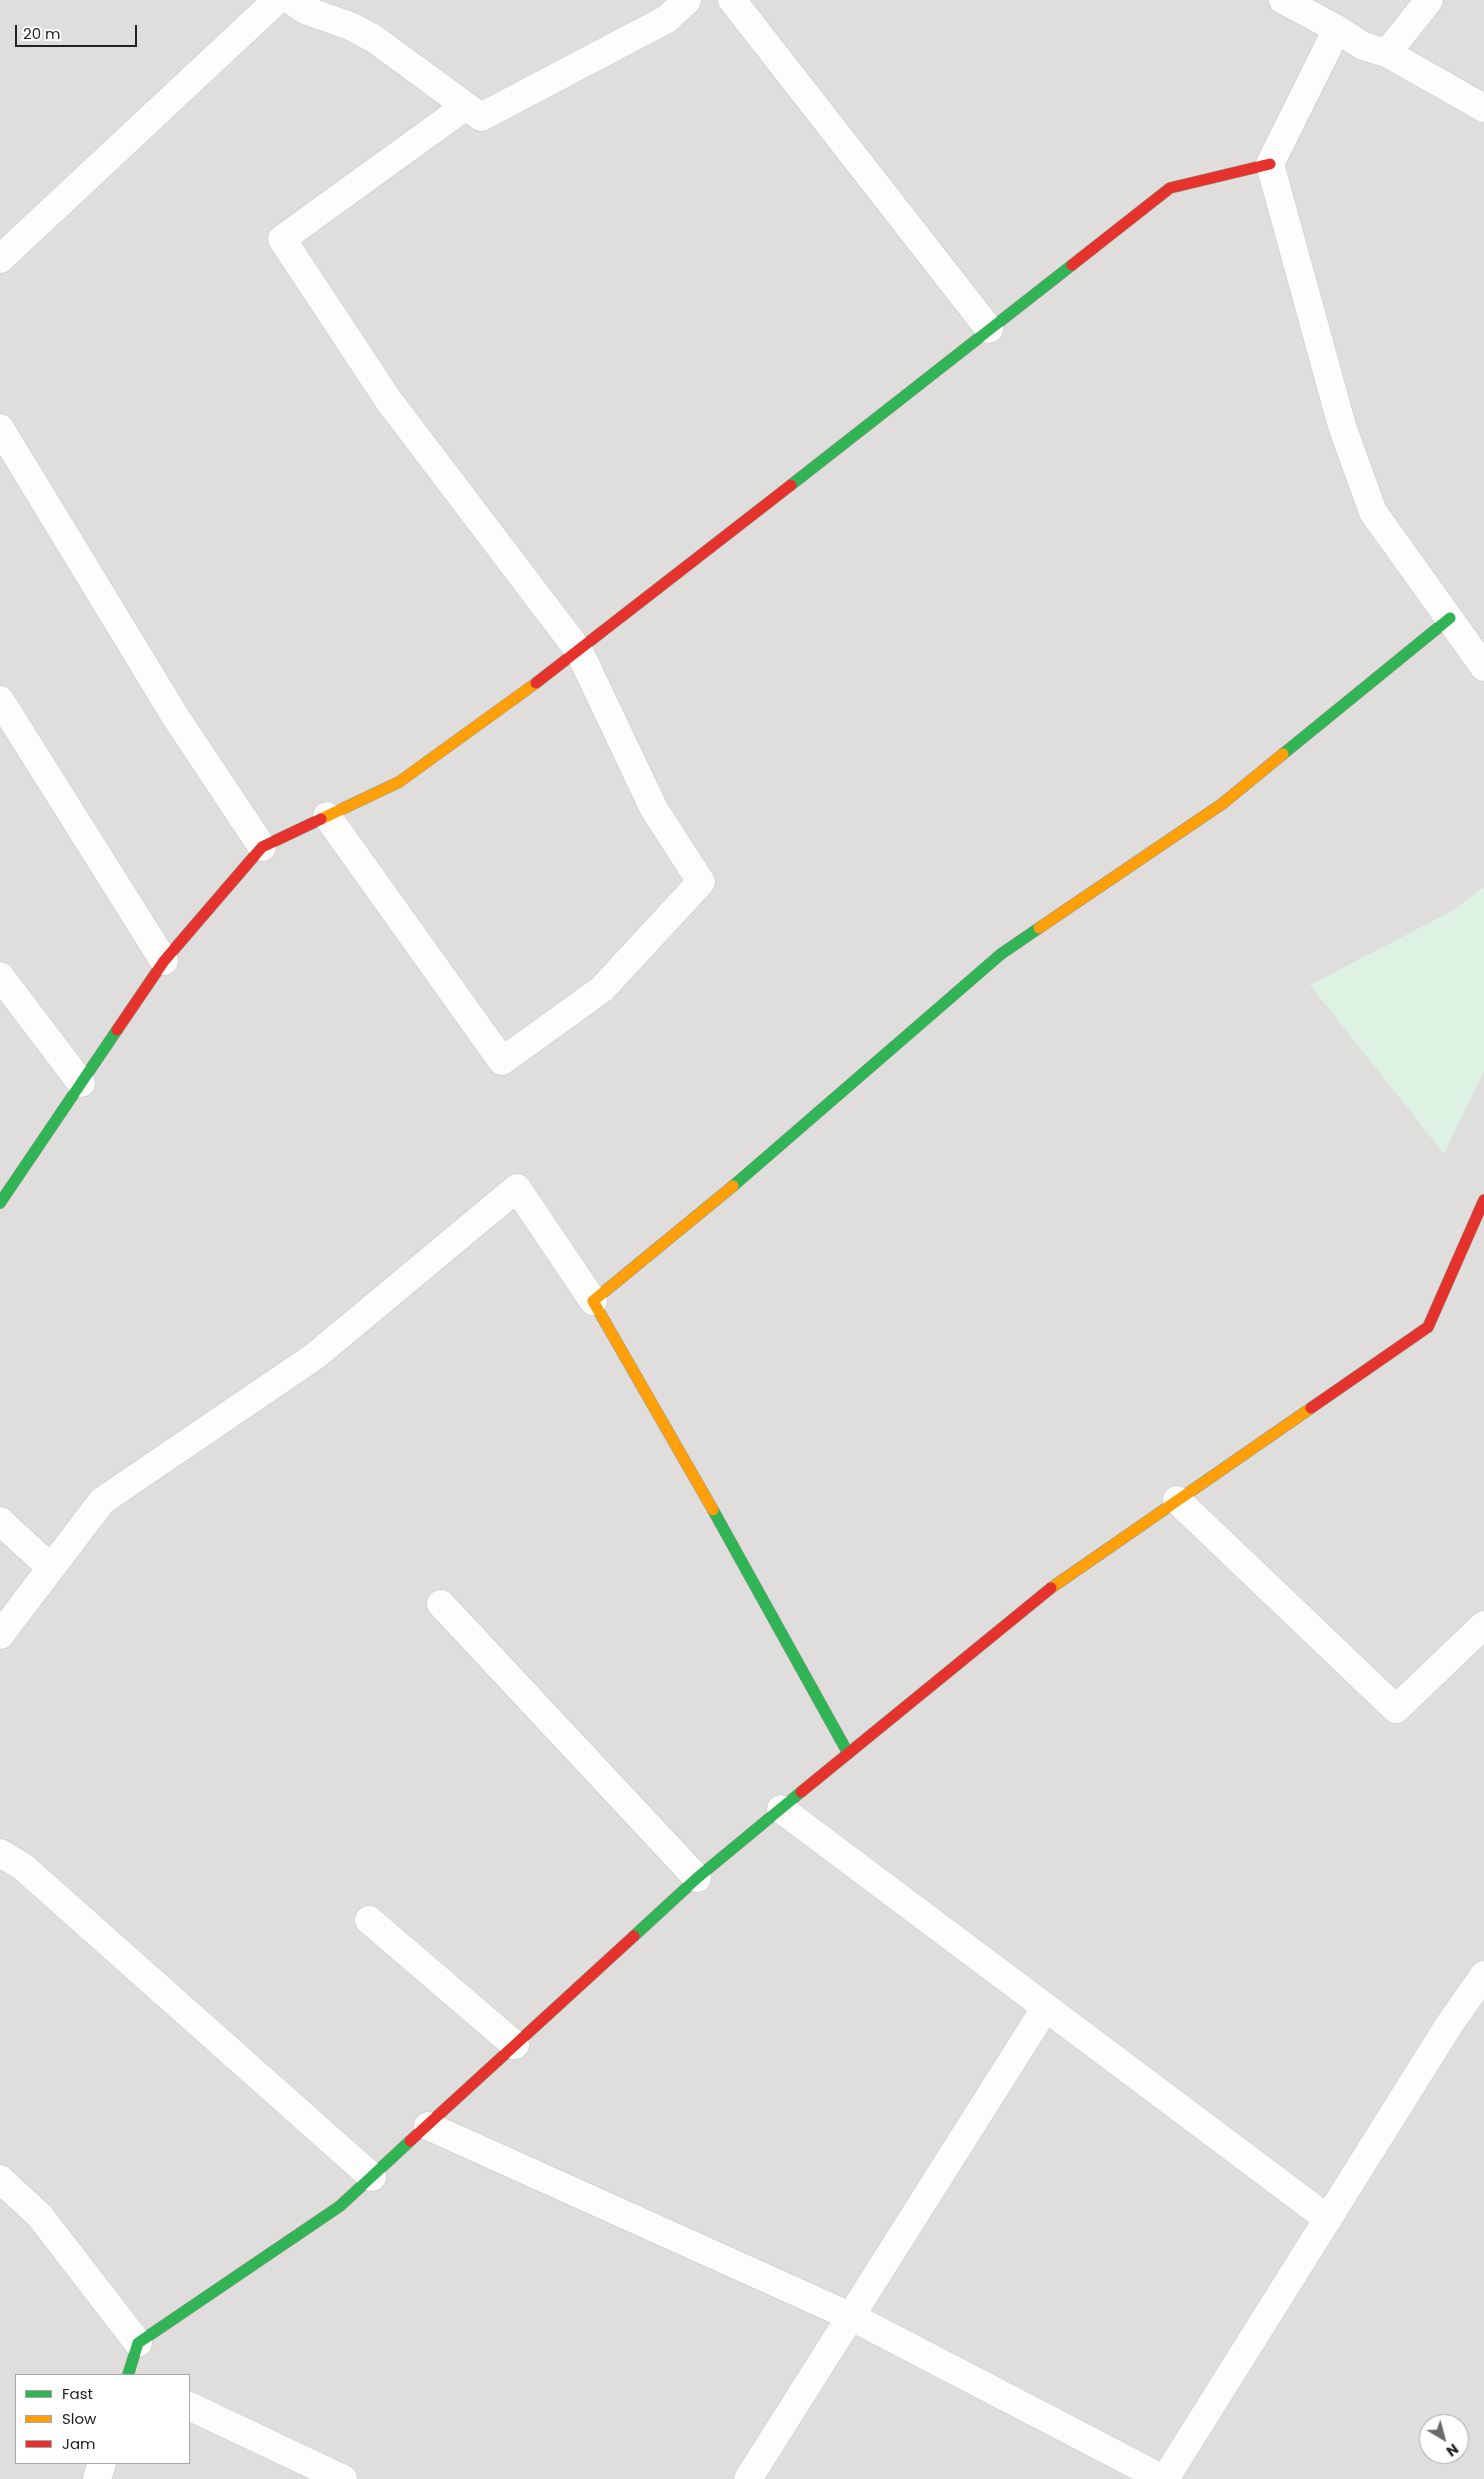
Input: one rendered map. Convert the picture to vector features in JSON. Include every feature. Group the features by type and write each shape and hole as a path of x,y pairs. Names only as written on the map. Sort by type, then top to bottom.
{"street":[{"path":"0,259 277,0"},
{"path":"291,0 305,10 350,26 373,38 482,117 667,19 687,0"},
{"path":"732,0 989,329"},
{"path":"1283,0 1337,29 1363,46 1387,53 1484,108"},
{"path":"1387,53 1429,0"},
{"path":"1337,29 1270,164 1342,426 1373,512 1484,666"},
{"path":"327,816 502,1061 602,989 701,882 654,809 579,651 389,401 282,239 466,106"},
{"path":"0,1203 164,962 262,847 399,782 579,651 1170,188 1270,164"},
{"path":"0,428 175,716 262,847"},
{"path":"593,1301 750,1172 1001,954 1222,804 1450,618"},
{"path":"0,700 164,962"},
{"path":"0,976 81,1083"},
{"path":"0,1635 102,1501 315,1356 517,1188 593,1301 726,1532 848,1753"},
{"path":"128,2374 138,2343 340,2206 697,1878 1042,1594 1428,1327 1484,1200"},
{"path":"1177,1500 1396,1709 1484,1625"},
{"path":"0,1521 51,1568"},
{"path":"441,1604 697,1878"},
{"path":"781,1809 1328,2218"},
{"path":"0,1853 22,1866 372,2177"},
{"path":"369,1920 515,2045"},
{"path":"428,2126 852,2317 1164,2479 1448,2025 1484,1975"},
{"path":"748,2479 1046,2007"},
{"path":"0,2179 40,2216 138,2343"},
{"path":"190,2406 343,2479"},
{"path":"97,2479 102,2464"}],"shaded area":[{"path":"0,0 1484,0 1484,2479 0,2479"}],"green space":[{"path":"1484,887 1484,1071 1444,1154 1310,985 1452,911"}],"traffic: fast":[{"path":"791,485 1072,265"},
{"path":"1283,754 1450,618"},
{"path":"733,1186 1001,954 1039,928"},
{"path":"0,1203 117,1030"},
{"path":"713,1510 848,1753"},
{"path":"634,1936 697,1878 801,1792"},
{"path":"128,2374 138,2343 340,2206 410,2141"}],"traffic: slow":[{"path":"321,819 399,782 536,683"},
{"path":"1039,928 1222,804 1283,754"},
{"path":"713,1510 593,1301 733,1186"},
{"path":"1051,1588 1311,1408"}],"traffic: jam":[{"path":"1072,265 1170,188 1270,164"},
{"path":"536,683 791,485"},
{"path":"117,1030 164,961 262,847 321,819"},
{"path":"1311,1408 1428,1327 1484,1200"},
{"path":"801,1792 1051,1588"},
{"path":"410,2141 634,1936"}]}
